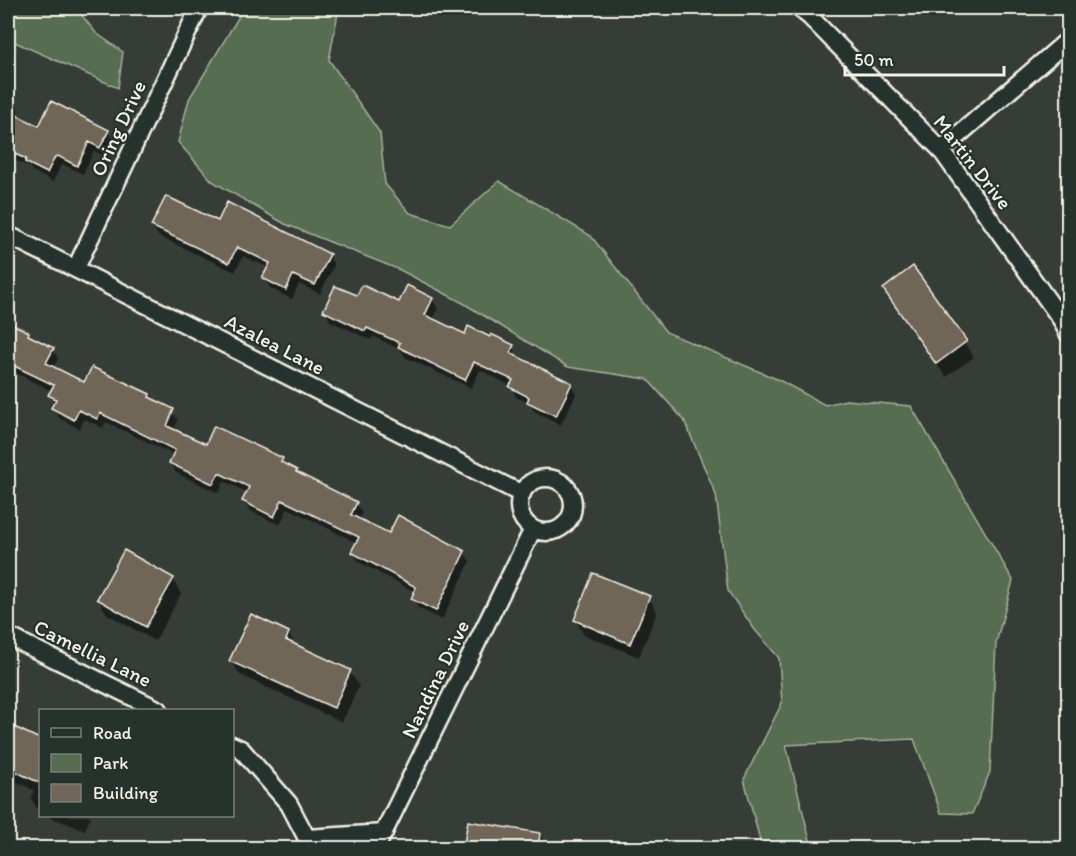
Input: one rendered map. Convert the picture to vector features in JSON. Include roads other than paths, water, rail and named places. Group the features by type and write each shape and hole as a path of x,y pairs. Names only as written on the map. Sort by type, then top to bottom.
{"street":[{"name":"Oring Drive","path":"76,268 199,8"},
{"name":"Martin Drive","path":"799,8 809,15 941,150 1061,319 1068,333"},
{"path":"941,150 1068,40"},
{"name":"Azalea Lane","path":"8,235 522,494"},
{"path":"543,478 561,482 572,496 573,506 567,522 551,531 542,532 534,529 522,517 520,510 522,494 527,486 543,478"},
{"name":"Nandina Drive","path":"380,841 534,529"},
{"name":"Camellia Lane","path":"8,636 155,709"},
{"path":"234,746 241,749 289,804 309,843 380,841"}]}
